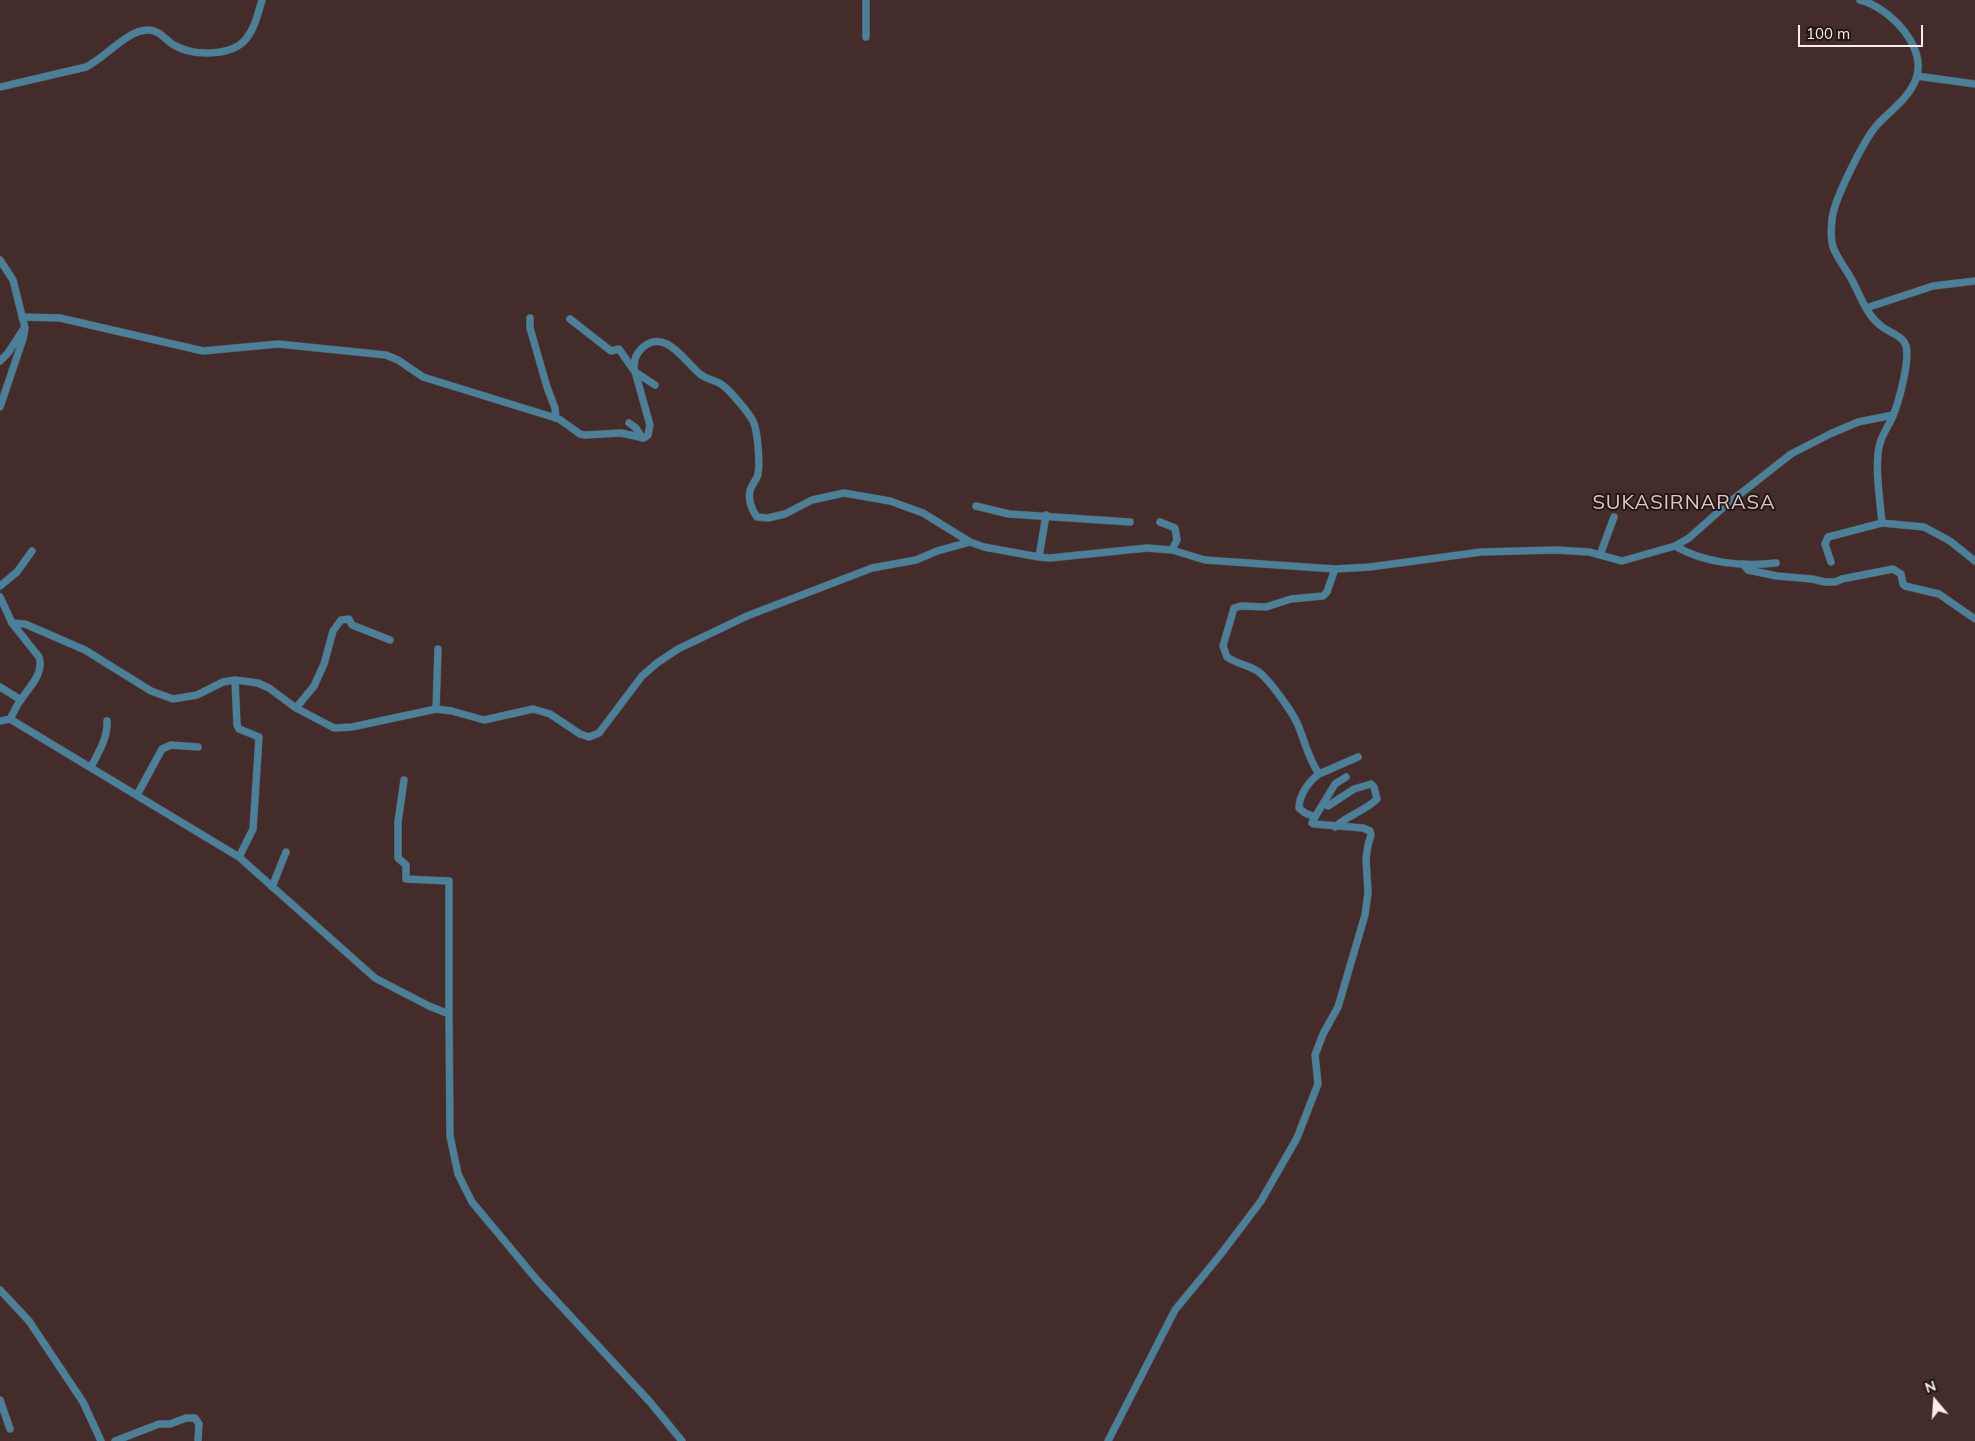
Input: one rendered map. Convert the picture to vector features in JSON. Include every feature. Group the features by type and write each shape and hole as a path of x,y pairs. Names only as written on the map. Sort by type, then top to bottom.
{"street":[{"path":"0,87 86,67 96,62 132,35 141,31 157,32 183,50 220,52 235,47 250,34 262,0"},
{"path":"866,0 866,37"},
{"path":"1860,0 1879,7 1904,30 1914,46 1918,61 1916,80 1896,108 1876,126 1855,160 1832,219 1833,246 1866,308 1879,324 1901,339 1906,347 1903,381 1893,416 1885,429 1879,445 1878,473 1882,522"},
{"path":"1917,76 1975,84"},
{"path":"0,260 13,280 25,328 0,407"},
{"path":"1866,308 1933,286 1975,281"},
{"path":"22,317 66,319 203,352 278,344 386,355 398,360 423,377 556,418 585,435 621,433 633,434 642,438"},
{"path":"530,318 530,328 555,408 556,418"},
{"path":"570,319 611,351 619,349 635,372 655,385"},
{"path":"0,361 8,353 25,328"},
{"path":"642,438 648,435 650,429 635,372 634,361 639,351 651,342 660,341 672,346 702,376 719,382 752,420 756,428 758,468 750,495 757,517 768,518 785,514 812,500 844,493 890,501 923,513 970,542 984,547 1039,557 1050,558 1147,548 1172,550 1205,560 1335,569 1370,567 1481,552 1556,550 1590,552 1622,561 1675,546 1689,538 1726,504 1791,454 1858,422 1893,416"},
{"path":"629,423 636,428 642,438"},
{"path":"976,506 1009,514 1130,522"},
{"path":"1039,557 1046,515"},
{"path":"1600,555 1614,517"},
{"path":"1160,522 1175,528 1177,540 1172,550"},
{"path":"1831,562 1825,544 1828,537 1882,522 1924,527 1950,541 1975,561"},
{"path":"12,623 25,624 85,650 151,691 173,698 196,695 223,682 235,680 258,683 269,688 296,708 334,728 352,727 436,709 452,711 484,720 525,709 540,710 550,714 585,736 595,736 642,676 678,649 747,616 872,568 916,560 937,551 970,542"},
{"path":"1675,546 1693,556 1743,564 1776,563"},
{"path":"0,586 17,572 32,551"},
{"path":"1743,564 1751,571 1825,582 1835,582 1893,569 1901,574 1905,586 1939,594 1975,619"},
{"path":"1319,774 1310,762 1296,722 1289,709 1259,672 1231,660 1224,653 1223,646 1234,608 1241,606 1266,608 1292,599 1323,596 1327,592 1335,569"},
{"path":"0,597 7,608 12,623 39,657 41,663 36,678 10,719"},
{"path":"296,708 314,686 324,664 333,631 341,620 349,619 352,625 390,640"},
{"path":"436,709 438,649"},
{"path":"235,680 237,725 239,729 259,737 253,829 239,857"},
{"path":"0,687 21,700"},
{"path":"0,721 10,719 239,857 375,978 429,1006 449,1014"},
{"path":"91,767 105,738 107,721"},
{"path":"137,795 162,749 171,745 198,747"},
{"path":"1315,817 1302,812 1299,804 1300,798 1312,780 1319,774 1358,757"},
{"path":"1108,1441 1175,1310 1255,1208 1285,1161 1297,1138 1318,1084 1315,1055 1323,1034 1338,1007 1365,915 1368,893 1366,859 1371,835 1370,831 1363,828 1335,827 1312,823 1335,784 1346,777"},
{"path":"404,780 398,822 398,858 406,865 406,878 449,881 450,1136 458,1174 472,1202 537,1280 650,1402 682,1441"},
{"path":"1324,802 1328,806 1361,786 1371,784 1374,787 1377,798 1371,805 1344,819 1335,827"},
{"path":"272,886 286,852"},
{"path":"0,1290 29,1321 78,1394 101,1441"},
{"path":"0,1400 10,1429"},
{"path":"115,1441 159,1424 175,1423 191,1418 195,1418 198,1424 198,1441"}],"district":[{"name":"SUKASIRNARASA","path":"1684,503"}]}
